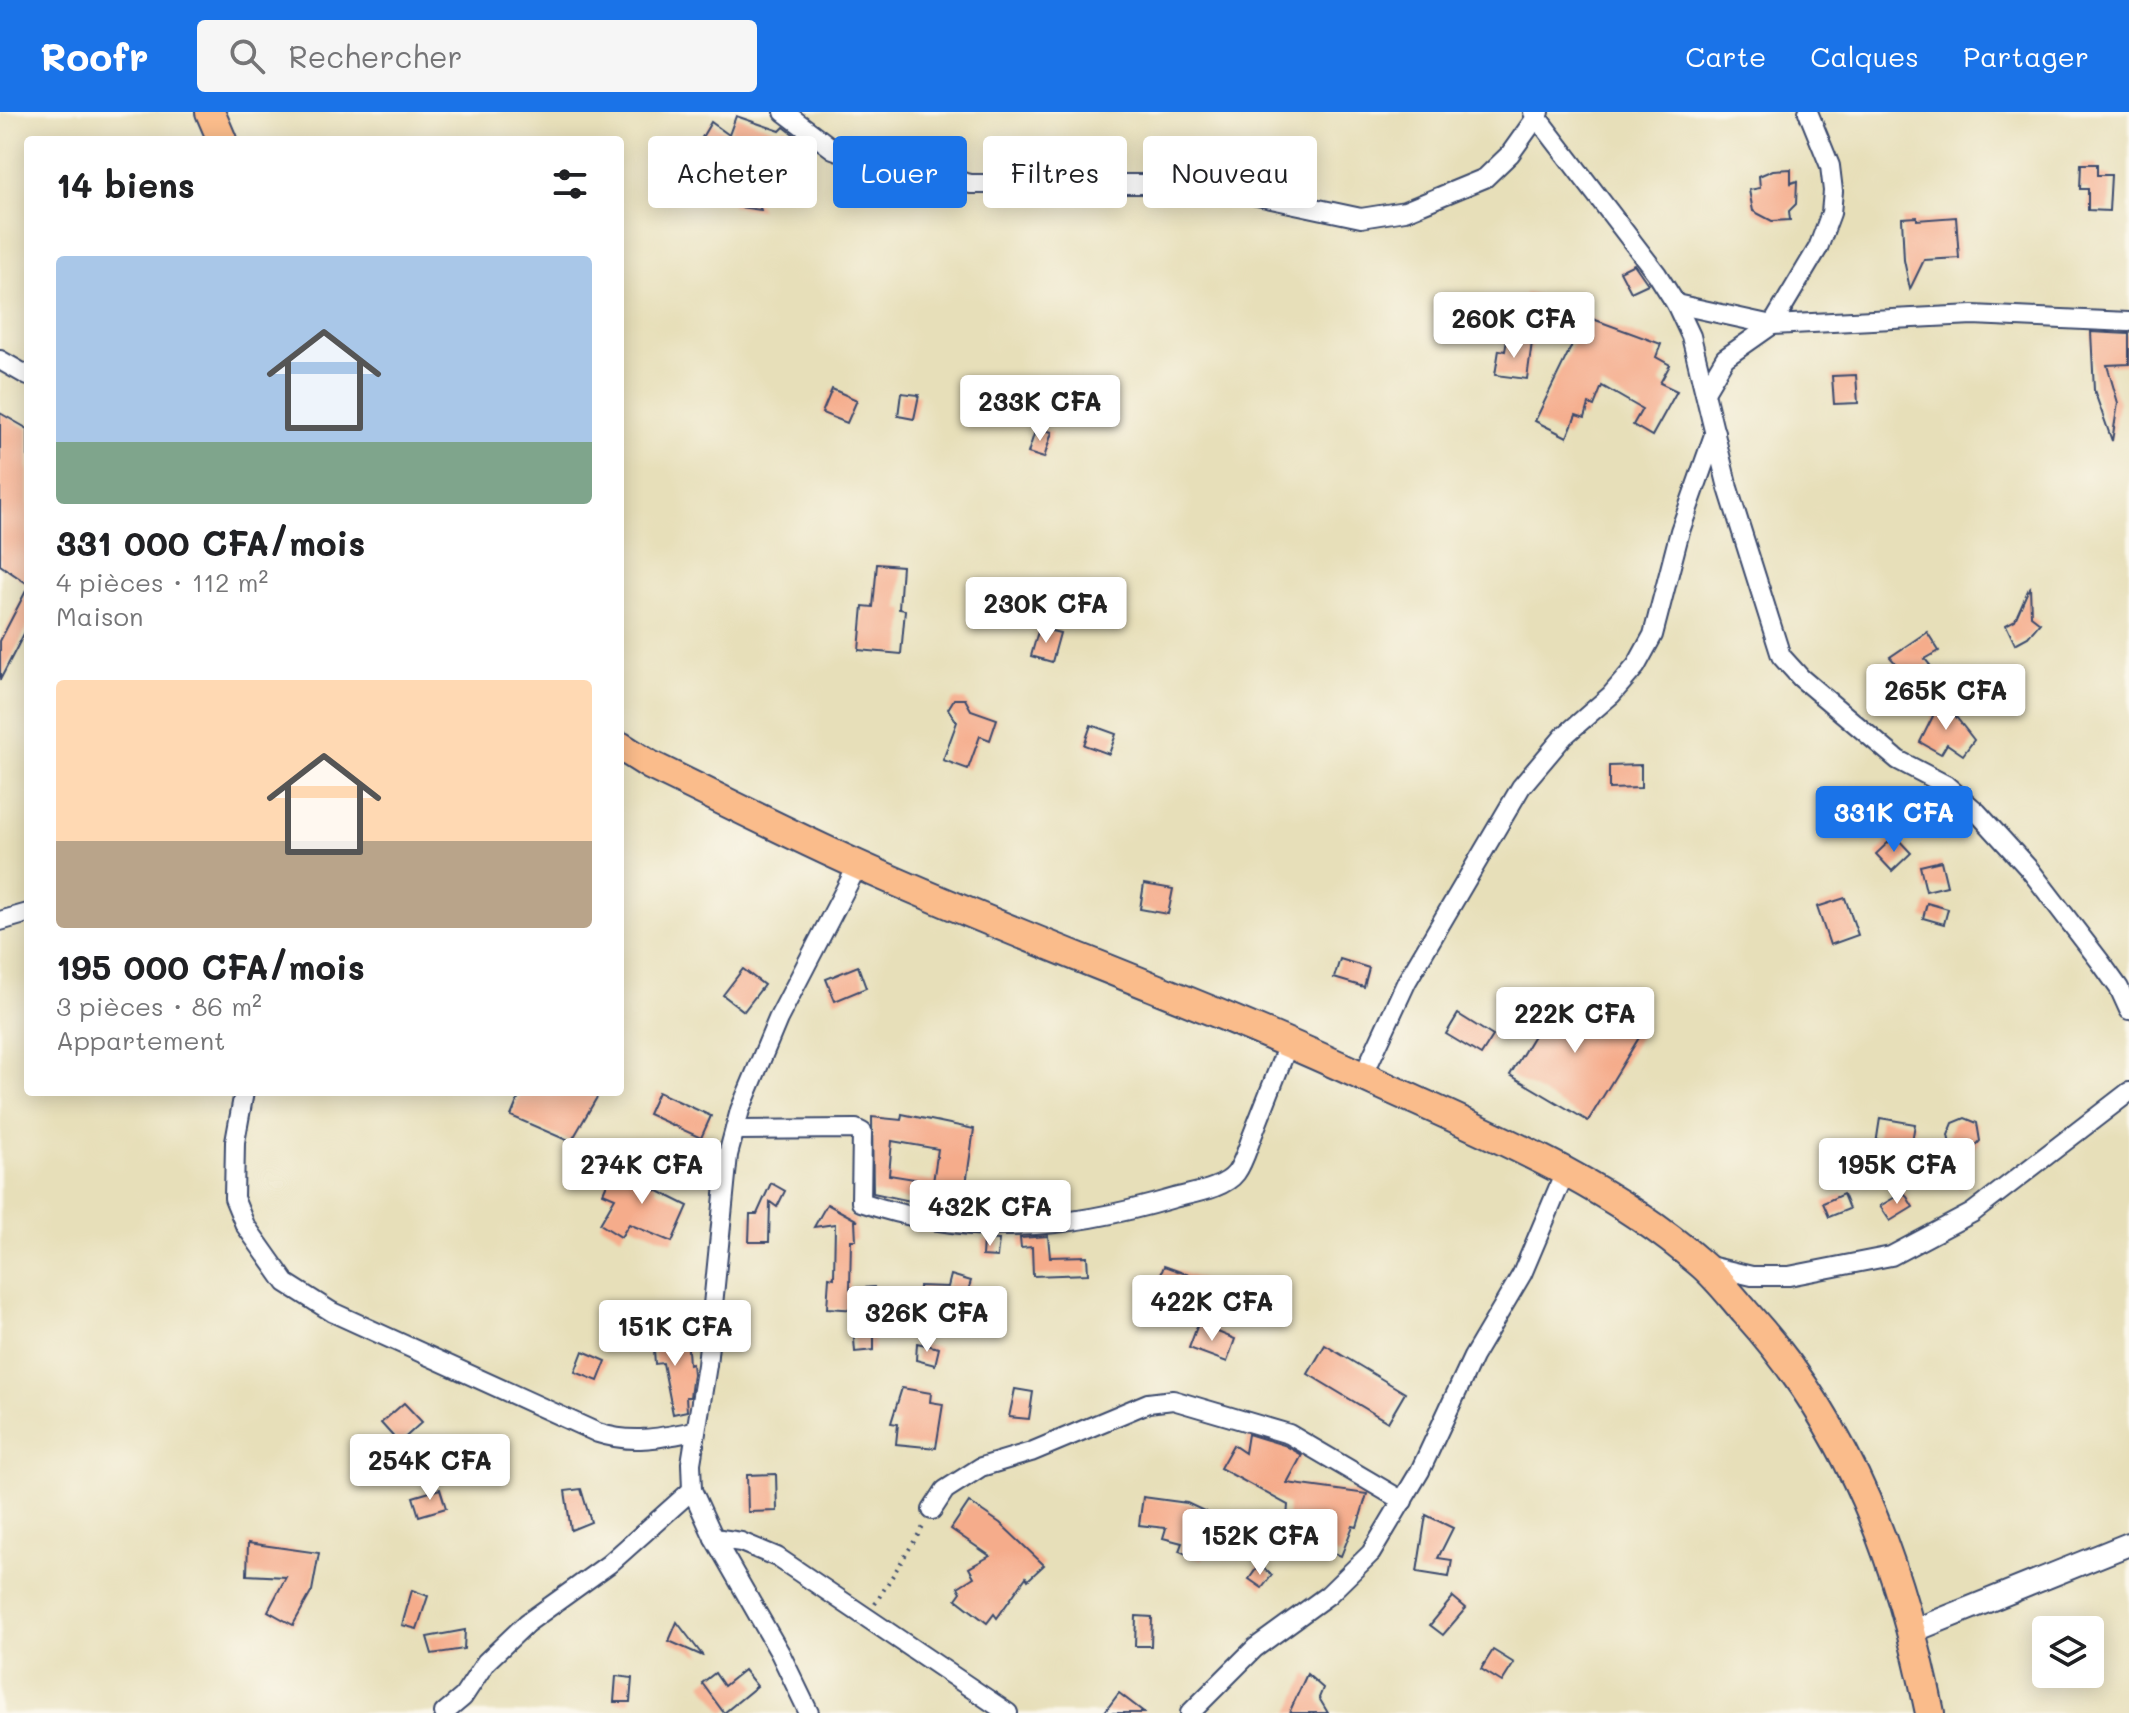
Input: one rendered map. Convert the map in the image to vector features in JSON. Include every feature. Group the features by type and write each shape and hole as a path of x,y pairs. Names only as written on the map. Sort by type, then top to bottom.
{"main road":[{"path":"210,112 220,136"},
{"path":"624,749 650,765 858,865 1289,1042 1566,1170 1629,1209 1702,1264 1772,1341 1839,1438 1875,1522 1913,1631 1930,1713"}],"street":[{"path":"784,112 833,149 860,159 971,184 1171,184 1220,188 1361,218 1405,211 1485,178 1510,154 1537,114 1676,304 1691,336 1728,488 1781,656 1801,678 1898,760 1946,785 1977,812 2030,870 2082,937 2119,988 2129,1010"},
{"path":"1706,390 1725,358 1772,325 1818,248 1831,213 1830,166 1808,112"},
{"path":"1676,304 1772,325 1973,315 2129,322"},
{"path":"0,360 24,374"},
{"path":"1363,1076 1407,981 1521,787 1564,736 1611,695 1636,666 1653,635 1680,531 1715,430"},
{"path":"809,1713 780,1653 714,1538 692,1490 694,1431 707,1365 719,1230 740,1110 761,1054 858,865"},
{"path":"0,921 24,914"},
{"path":"735,1130 856,1129 862,1132 861,1202 906,1216 972,1228 1043,1226 1093,1220 1209,1188 1230,1178 1245,1152 1289,1042"},
{"path":"1702,1264 1752,1276 1789,1276 1891,1256 1972,1213 2129,1092"},
{"path":"243,1096 235,1142 234,1198 245,1225 286,1283 332,1312 598,1433 621,1441 646,1441 694,1431"},
{"path":"1190,1713 1255,1648 1328,1595 1371,1553 1403,1501 1473,1357 1522,1274 1566,1170"},
{"path":"932,1510 945,1490 981,1467 1031,1452 1148,1403 1173,1400 1289,1434 1403,1501"},
{"path":"444,1713 463,1697 486,1662 527,1623 609,1564 692,1490"},
{"path":"714,1538 759,1548 867,1616 1008,1713"},
{"path":"1913,1631 2129,1544"}],"path":[{"path":"867,1616 932,1510"}],"building":[{"path":"736,116 780,131 784,127 796,136 703,136 711,122 729,135"},
{"path":"2081,164 2097,164 2097,175 2111,175 2109,211 2088,210 2088,189 2080,189"},
{"path":"1791,169 1791,183 1797,181 1796,204 1789,211 1790,220 1772,221 1753,211 1749,190 1760,188 1759,176 1773,170"},
{"path":"1917,217 1917,220 1956,217 1959,258 1924,260 1910,289 1904,260 1902,218"},
{"path":"1634,264 1648,284 1631,292 1620,271"},
{"path":"1525,293 1545,296 1543,312 1523,308"},
{"path":"1582,315 1661,344 1656,357 1670,365 1660,383 1677,391 1652,436 1633,425 1642,409 1602,386 1594,406 1589,404 1585,418 1576,415 1567,437 1535,421 1573,343"},
{"path":"2091,332 2129,334 2129,364 2107,365 2118,403 2112,441 2094,390"},
{"path":"1507,339 1532,342 1527,379 1495,375 1499,350 1505,351"},
{"path":"1856,375 1858,403 1834,404 1832,376"},
{"path":"832,389 857,400 847,423 822,413"},
{"path":"901,393 919,395 914,419 898,416"},
{"path":"0,413 24,427 24,581 0,565"},
{"path":"1036,428 1052,432 1044,458 1028,453"},
{"path":"877,564 902,566 899,609 905,610 901,654 859,650 863,606 873,607"},
{"path":"2030,586 2031,616 2040,623 2028,637 2015,644 2006,625 2015,620"},
{"path":"24,595 24,634 0,680 0,641"},
{"path":"1039,628 1060,633 1052,662 1031,656"},
{"path":"1927,632 1939,651 1925,659 1930,665 1910,680 1890,657"},
{"path":"954,699 965,699 971,710 997,719 990,740 980,736 968,769 943,760 957,722 948,709"},
{"path":"1946,704 1974,740 1963,755 1947,744 1941,754 1920,742 1933,716 1931,713"},
{"path":"1091,725 1116,734 1109,754 1084,745"},
{"path":"1641,765 1641,788 1609,789 1609,766"},
{"path":"1895,836 1911,853 1892,871 1876,854"},
{"path":"1941,861 1947,886 1926,891 1920,866"},
{"path":"1144,884 1173,889 1168,914 1140,909"},
{"path":"1845,898 1858,935 1830,945 1817,907"},
{"path":"1927,903 1948,909 1944,924 1923,918"},
{"path":"1340,959 1369,968 1364,987 1334,978"},
{"path":"858,966 866,988 835,1001 826,979"},
{"path":"743,969 764,985 744,1011 723,995"},
{"path":"1562,989 1640,1036 1588,1121 1510,1075"},
{"path":"1458,1014 1493,1036 1481,1055 1446,1034"},
{"path":"658,1092 711,1116 701,1138 648,1114"},
{"path":"519,1096 598,1096 571,1142 511,1116"},
{"path":"902,1114 974,1129 962,1212 873,1193 872,1117 901,1120","holes":["892,1141 938,1149 933,1182 889,1175"]},
{"path":"1880,1118 1915,1124 1911,1148 1953,1159 1948,1135 1953,1123 1965,1118 1977,1123 1980,1141 1970,1152 1960,1190 1959,1186 1927,1178 1933,1175 1873,1164"},
{"path":"634,1166 652,1176 656,1190 688,1206 672,1242 629,1224 621,1237 600,1224 615,1198 603,1193 612,1172 627,1178"},
{"path":"771,1183 785,1191 777,1207 770,1202 769,1242 749,1242 750,1214 757,1214"},
{"path":"1904,1192 1913,1207 1890,1221 1880,1206"},
{"path":"1843,1194 1849,1209 1829,1217 1823,1203"},
{"path":"827,1204 858,1221 855,1221 856,1240 851,1240 850,1289 874,1287 874,1311 827,1308 829,1277 834,1278 835,1224 814,1227"},
{"path":"1048,1236 1050,1257 1087,1256 1088,1274 1033,1276 1032,1247 1021,1248 1020,1238"},
{"path":"983,1239 999,1240 997,1257 982,1256"},
{"path":"1164,1266 1214,1284 1205,1308 1155,1289"},
{"path":"951,1275 971,1281 960,1316 940,1311 939,1315 918,1314 919,1286 948,1287"},
{"path":"1198,1324 1235,1339 1227,1362 1189,1348"},
{"path":"853,1326 874,1332 874,1350 855,1352"},
{"path":"687,1334 689,1365 692,1364 693,1374 690,1397 686,1397 687,1411 673,1414 663,1363 655,1364 653,1335"},
{"path":"917,1343 939,1348 935,1365 916,1360"},
{"path":"1325,1345 1405,1393 1388,1422 1308,1374"},
{"path":"583,1351 606,1361 598,1381 575,1372"},
{"path":"902,1388 931,1393 930,1402 943,1404 936,1448 896,1444 898,1424 891,1423"},
{"path":"1015,1389 1033,1392 1029,1419 1009,1417"},
{"path":"404,1403 422,1422 399,1443 381,1423"},
{"path":"1248,1434 1284,1445 1302,1455 1287,1483 1367,1494 1357,1527 1353,1526 1341,1556 1317,1546 1321,1535 1286,1532 1288,1505 1220,1468 1233,1445 1245,1453"},
{"path":"776,1474 777,1511 748,1512 747,1475"},
{"path":"440,1489 446,1508 419,1516 413,1497"},
{"path":"581,1489 591,1522 571,1530 565,1491"},
{"path":"1143,1497 1187,1503 1219,1518 1202,1560 1179,1551 1182,1543 1163,1538 1166,1528 1139,1525"},
{"path":"969,1502 1000,1523 1044,1565 1028,1580 1026,1577 997,1618 994,1614 987,1623 956,1599 961,1592 958,1587 974,1577 969,1568 990,1556 951,1529"},
{"path":"1426,1515 1453,1528 1438,1558 1452,1560 1449,1577 1417,1572"},
{"path":"248,1543 319,1553 312,1591 293,1625 268,1611 286,1577 247,1575"},
{"path":"1259,1565 1272,1575 1262,1588 1249,1579"},
{"path":"412,1590 428,1596 417,1629 402,1625"},
{"path":"1453,1597 1466,1608 1443,1635 1430,1625"},
{"path":"1136,1616 1152,1617 1151,1646 1135,1646"},
{"path":"677,1622 703,1656 669,1641"},
{"path":"465,1630 464,1649 432,1654 427,1637"},
{"path":"1493,1650 1514,1663 1502,1682 1481,1669"},
{"path":"744,1670 757,1686 724,1713 702,1683 715,1673 724,1686"},
{"path":"1307,1674 1323,1688 1319,1698 1328,1713 1289,1713"},
{"path":"616,1676 632,1678 630,1702 614,1702"},
{"path":"1119,1693 1145,1713 1104,1713"}]}
